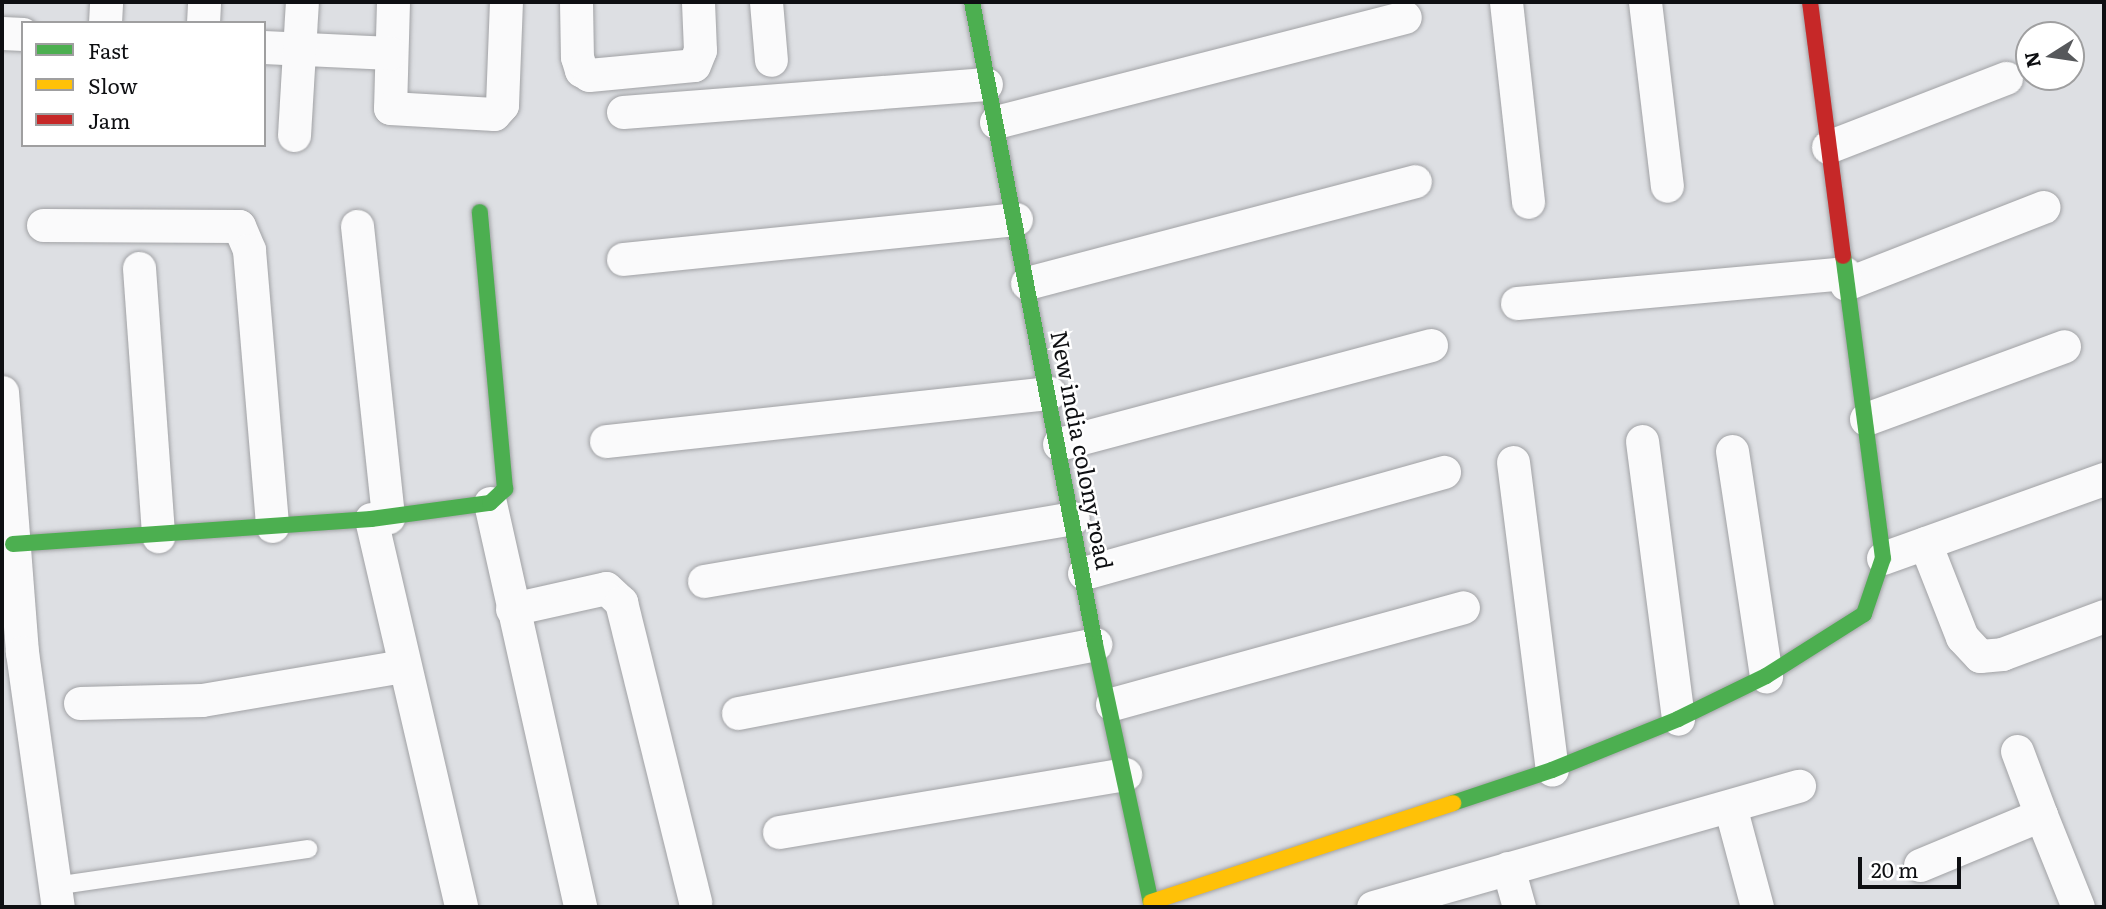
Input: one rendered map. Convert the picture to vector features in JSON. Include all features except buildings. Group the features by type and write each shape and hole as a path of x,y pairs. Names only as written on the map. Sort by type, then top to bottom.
{"street":[{"path":"105,21 106,2"},
{"path":"203,21 205,2"},
{"path":"294,135 302,2"},
{"path":"393,2 388,103 394,111 494,114 502,105 506,2"},
{"path":"576,2 578,57 581,70 589,75 694,65 700,50 698,2"},
{"path":"766,2 771,60"},
{"name":"New india colony road","path":"972,2 1084,573 1095,644 1112,704 1151,905"},
{"path":"1506,2 1528,202"},
{"path":"1645,2 1667,186"},
{"path":"1151,905 1552,770 1678,719 1766,676 1864,614 1883,558 1810,2"},
{"path":"996,122 1405,17"},
{"path":"2,33 21,34"},
{"path":"266,47 390,53"},
{"path":"1828,147 2006,78"},
{"path":"622,112 986,84"},
{"path":"1027,283 1415,181"},
{"path":"1517,303 1845,279 2043,207"},
{"path":"13,544 158,536 380,518 490,503 505,489 480,212"},
{"path":"622,259 1016,219"},
{"path":"43,225 239,226 248,250 272,526"},
{"path":"356,226 380,518 404,666 461,907"},
{"path":"139,268 158,536"},
{"path":"1059,444 1431,345"},
{"path":"1866,419 2064,346"},
{"path":"2,392 22,652 56,897"},
{"path":"606,441 1049,393"},
{"path":"1642,441 1678,719"},
{"path":"1732,451 1766,676"},
{"path":"1513,462 1552,770"},
{"path":"1084,573 1444,472"},
{"path":"1883,558 2104,479"},
{"path":"490,503 580,907"},
{"path":"704,582 1073,518"},
{"path":"1925,542 1962,637 1980,656 2002,654 2104,616"},
{"path":"512,609 606,588 621,602 695,902"},
{"path":"1112,704 1463,607"},
{"path":"738,713 1095,644"},
{"path":"80,703 202,699 404,666"},
{"path":"2017,751 2078,907"},
{"path":"779,832 1125,774"},
{"path":"1387,905 1799,786"},
{"path":"1730,806 1757,907"},
{"path":"1920,865 2041,815"},
{"path":"1508,868 1519,907"}],"lane":[{"path":"56,897 309,849"}],"traffic: fast":[{"path":"972,2 1095,644 1152,907"},
{"path":"13,544 371,519 490,503 505,489 480,212"},
{"path":"1453,803 1552,770 1678,719 1766,676 1864,614 1883,558 1843,256"}],"traffic: slow":[{"path":"1151,902 1453,803"}],"traffic: jam":[{"path":"1810,2 1843,256"}]}
